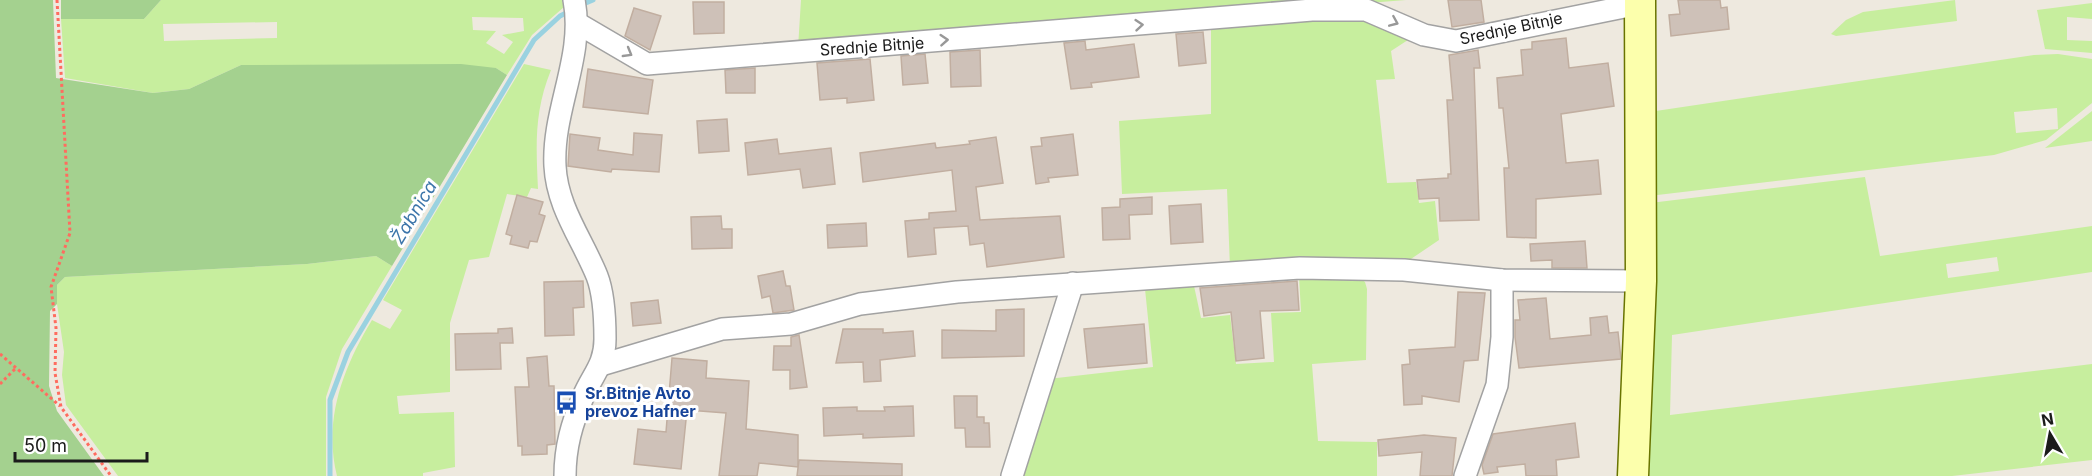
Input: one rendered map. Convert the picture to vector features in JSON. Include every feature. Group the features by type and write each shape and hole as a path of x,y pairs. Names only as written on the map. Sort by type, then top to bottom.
{"main road":[{"name":"Srednje Bitnje","path":"1633,476 1641,281 1640,2"}],"street":[{"path":"565,476 569,433 584,394 601,365 605,340 598,278 565,211 555,166 559,127 574,57 577,23 574,0"},
{"name":"Srednje Bitnje","path":"577,23 647,64 1312,10 1366,10 1424,35 1456,41 1640,2"},
{"path":"601,365 722,329 791,324 860,304 957,292 1300,268 1404,270 1502,280 1641,281"},
{"path":"1465,476 1497,385 1502,337 1502,280"},
{"path":"1012,476 1073,283"}],"path":[{"path":"57,0 70,234 51,287 56,328 55,373 61,407"},
{"path":"0,354 61,407 111,476"},
{"path":"0,384 15,369"}],"green space":[{"path":"0,0 53,0 56,78 153,93 189,89 241,65 461,64 496,68 507,75 392,266 376,256 307,264 65,277 57,285 57,304 50,311 49,386 57,411 104,476 0,476"},
{"path":"61,0 161,0 144,19 61,19"},
{"path":"161,0 562,0 564,7 532,35 507,75 496,68 241,65 189,89 153,93 65,78 61,19 144,19","holes":["472,17 523,18 524,31 502,35 513,42 504,54 486,43 496,31 473,30","277,22 277,38 164,41 163,24"]},
{"path":"801,0 1406,0 798,48"},
{"path":"1955,0 1957,21 1836,36 1831,34 1846,20 1863,12"},
{"path":"2092,3 2092,19 2067,17 2067,40 2092,41 2092,53 2045,49 2037,10"},
{"path":"1363,18 1411,38 1391,51 1395,79 1376,80 1387,183 1416,182 1419,203 1435,201 1439,240 1405,263 1230,268 1227,189 1122,194 1119,121 1211,114 1211,29 1216,24"},
{"path":"2058,54 2092,59 2092,103 2046,140 1994,155 1649,196 1649,112 2034,55","holes":["2057,108 2058,129 2016,133 2014,112"]},
{"path":"524,64 551,70 545,85 539,115 538,189 531,188 527,197 507,194 489,257 469,260 450,323 450,392 397,396 399,414 454,412 455,467 423,473 423,476 337,476 332,435 334,415 338,395 352,357 372,320 390,329 402,310 383,300"},
{"path":"2092,111 2092,141 2045,148"},
{"path":"1865,177 1880,256 2092,226 2092,272 1672,335 1670,415 2092,364 2092,460 1952,476 1641,476 1650,203","holes":["1997,257 1999,271 1948,278 1946,264"]},
{"path":"376,256 392,266 342,349 326,397 326,476 118,476 66,405 62,375 64,352 57,304 57,285 65,277 307,264"},
{"path":"1299,276 1357,276 1365,282 1367,289 1366,360 1312,364 1318,441 1377,442 1377,476 1019,476 1048,379 1153,367 1145,289 1194,286 1201,318 1230,315 1236,364 1274,362 1271,313 1301,312"}],"building":[{"path":"1448,0 1481,0 1484,22 1452,27"},
{"path":"1678,0 1720,0 1721,8 1727,7 1729,29 1671,36 1669,15 1680,14"},
{"path":"693,2 724,2 724,33 694,34"},
{"path":"634,8 661,16 650,50 625,36"},
{"path":"1203,32 1206,63 1179,66 1176,34"},
{"path":"1566,38 1569,68 1608,63 1614,106 1561,114 1566,163 1598,160 1601,194 1536,199 1536,238 1507,237 1504,168 1509,168 1503,108 1499,108 1497,78 1523,75 1521,50 1532,49 1532,42"},
{"path":"1085,41 1086,50 1134,44 1139,77 1091,83 1092,87 1071,89 1064,43"},
{"path":"980,50 981,86 951,87 950,52"},
{"path":"1478,50 1480,68 1474,68 1479,220 1440,221 1439,198 1419,199 1417,180 1448,178 1448,174 1451,174 1447,100 1453,100 1449,55"},
{"path":"925,54 928,83 903,85 901,56"},
{"path":"870,59 874,100 847,103 847,98 820,100 817,63"},
{"path":"755,68 755,93 726,93 725,70"},
{"path":"588,69 653,80 648,114 583,107"},
{"path":"727,119 729,151 699,153 697,121"},
{"path":"634,133 662,135 659,172 612,169 611,172 568,166 570,134 600,138 598,150 633,155"},
{"path":"1073,134 1078,175 1048,178 1049,182 1036,184 1031,147 1042,146 1041,138"},
{"path":"996,137 1003,183 976,187 980,220 1060,216 1064,257 987,267 984,243 970,245 968,226 934,228 936,254 908,257 905,221 929,219 929,213 956,211 952,170 863,182 860,153 935,143 936,148 970,144 969,141"},
{"path":"777,139 779,154 831,148 835,184 803,188 800,169 748,175 745,143"},
{"path":"517,195 543,202 539,214 545,216 537,242 530,241 528,248 510,244 512,236 506,234"},
{"path":"1152,197 1152,214 1129,215 1130,239 1103,240 1102,208 1120,207 1120,199"},
{"path":"1201,204 1203,242 1171,244 1169,206"},
{"path":"721,216 722,229 732,229 732,248 692,249 691,217"},
{"path":"866,223 867,246 828,248 827,225"},
{"path":"1585,241 1587,268 1552,268 1552,260 1531,261 1530,244"},
{"path":"783,271 786,286 790,286 794,310 773,313 770,296 762,298 758,276"},
{"path":"583,281 584,307 573,308 574,335 545,336 544,282"},
{"path":"1297,281 1299,310 1260,311 1264,358 1236,361 1231,312 1204,316 1200,288"},
{"path":"1458,292 1485,293 1478,360 1464,361 1459,402 1422,396 1422,404 1404,405 1402,365 1410,364 1409,350 1455,347"},
{"path":"1546,298 1550,339 1591,335 1590,318 1607,316 1609,333 1618,332 1621,359 1519,368 1515,337 1515,320 1520,320 1518,300"},
{"path":"658,300 661,323 633,326 631,303"},
{"path":"1024,309 1024,356 942,358 942,330 996,331 996,310"},
{"path":"1144,324 1147,363 1088,368 1084,329"},
{"path":"512,328 513,343 500,343 501,369 456,370 455,334 498,333 498,329"},
{"path":"843,329 883,329 883,333 913,331 915,356 880,360 881,381 864,382 863,362 836,363"},
{"path":"799,335 807,387 790,389 790,370 773,370 774,346 791,346 791,337"},
{"path":"547,356 549,386 554,386 555,444 547,445 547,454 522,455 522,446 518,446 515,387 529,387 527,358"},
{"path":"672,358 707,361 706,378 749,381 746,429 798,435 798,467 759,463 757,476 719,476 726,413 687,410 681,469 634,464 638,429 666,432"},
{"path":"954,396 977,396 977,417 984,417 984,423 989,423 990,447 966,447 965,428 955,428"},
{"path":"913,406 914,436 863,438 863,434 824,436 823,408 857,407 857,411 885,411 884,407"},
{"path":"1575,423 1579,457 1556,460 1557,476 1526,476 1525,464 1497,467 1498,472 1484,474 1482,465 1493,434"},
{"path":"1424,435 1456,438 1452,476 1420,476 1422,452 1379,456 1378,440"},
{"path":"799,460 902,464 902,476 797,476"}],"waterway":[{"name":"Žabnica","path":"581,5 593,0"},
{"name":"Žabnica","path":"330,476 330,400 348,352 534,40 560,16 570,11"}],"place":[{"name":"Sr.Bitnje Avto prevoz Hafner","path":"567,402"}]}
